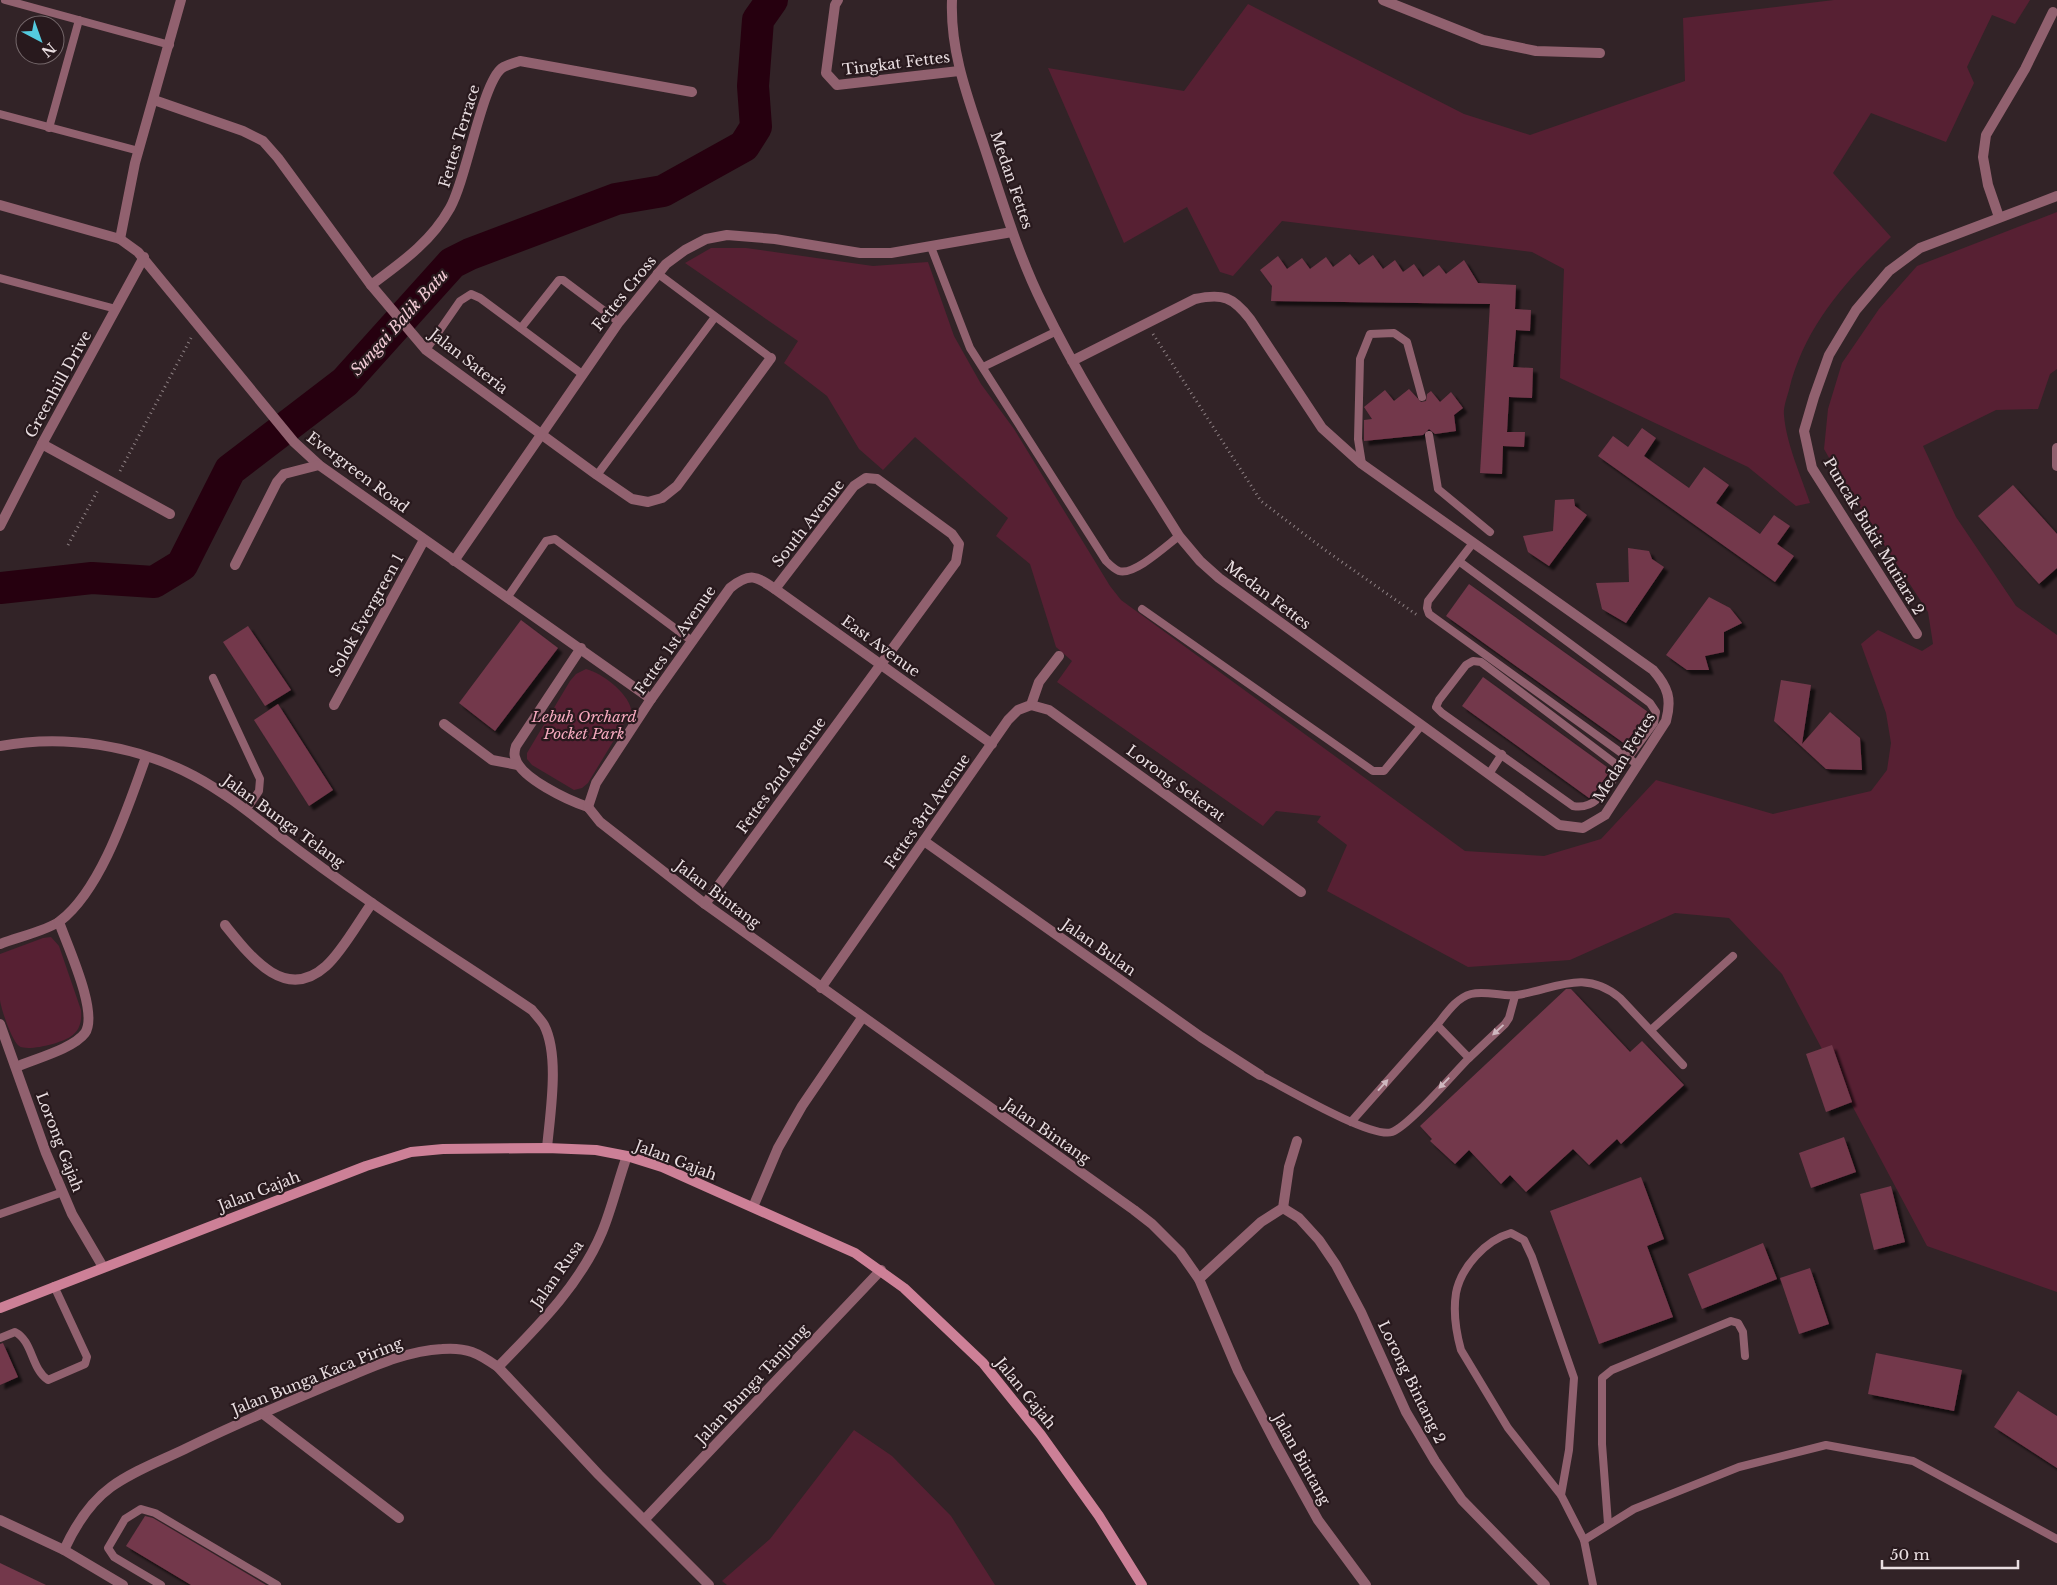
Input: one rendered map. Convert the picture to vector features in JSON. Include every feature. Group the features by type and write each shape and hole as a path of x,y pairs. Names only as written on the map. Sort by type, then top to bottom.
{"street":[{"path":"120,239 126,202 139,151 181,0"},
{"name":"Tingkat Fettes","path":"838,0 835,5 826,73 837,85 959,71"},
{"name":"Medan Fettes","path":"952,0 951,25 959,71 1012,232 1042,304 1072,361 1179,536 1200,561 1219,578 1559,825 1583,828 1605,814 1666,721 1670,707 1668,691 1662,680 1653,670 1362,464 1322,428 1250,318 1240,306 1227,298 1212,295 1196,299 1072,361"},
{"path":"1383,0 1483,40 1536,51 1600,53"},
{"path":"1999,217 1986,175 1983,157 1986,135 2025,69 2053,12"},
{"name":"Fettes Terrace","path":"372,285 415,252 437,228 452,206 466,170 490,83 502,68 520,61 692,92"},
{"name":"Jalan Sateria","path":"154,100 243,131 262,141 278,158 372,285 426,350 596,475 632,499 648,502 662,498 677,486 771,358"},
{"name":"Puncak Bukit Mutiara 2","path":"1917,634 1812,468 1804,431 1829,355 1856,310 1889,271 1920,248 2057,196"},
{"name":"Evergreen Road","path":"0,205 120,239 144,257 198,326 294,442 319,465 651,699"},
{"name":"Fettes Cross","path":"454,561 619,322 657,273 685,250 706,239 728,235 775,239 860,253 892,253 1012,232"},
{"name":"Greenhill Drive","path":"0,526 42,444 144,257"},
{"path":"42,444 170,514"},
{"path":"2057,448 2057,466"},
{"path":"235,565 277,482 284,474 319,465"},
{"name":"South Avenue","path":"775,589 854,486 866,478 877,479 952,534 959,544"},
{"name":"Solok Evergreen 1","path":"334,705 424,540"},
{"name":"Fettes 2nd Avenue","path":"705,904 956,562 959,544"},
{"name":"East Avenue","path":"750,576 759,578 775,589 992,744"},
{"name":"Fettes 1st Avenue","path":"588,807 596,783 651,699 730,588 740,580 750,576"},
{"path":"581,648 516,746 514,757 518,765 541,784 561,796 588,807"},
{"path":"1031,705 1039,682 1059,656"},
{"name":"Fettes 3rd Avenue","path":"821,988 1008,720 1018,710 1031,705"},
{"name":"Lorong Sekerat","path":"1031,705 1049,710 1301,892"},
{"path":"444,724 492,760 518,765"},
{"name":"Jalan Bunga Telang","path":"0,746 55,739 101,745 168,764 195,776 247,809 278,835 372,903 532,1010 544,1026 550,1047 552,1077 547,1148"},
{"path":"0,944 59,922 77,905 92,884 110,848 146,757"},
{"name":"Jalan Bintang","path":"588,807 600,822 705,904 1140,1215 1180,1252 1199,1279 1238,1371 1318,1520 1366,1585"},
{"name":"Jalan Bulan","path":"924,841 1193,1031 1260,1075"},
{"path":"225,925 245,950 262,966 284,979 298,981 313,975 327,965 372,903"},
{"path":"16,1067 71,1044 85,1032 89,1020 88,1005 59,922"},
{"path":"753,1207 778,1148 802,1106 862,1018"},
{"name":"Lorong Gajah","path":"0,1024 72,1214 103,1267"},
{"path":"1199,1279 1261,1222 1283,1208 1289,1166 1297,1141"},
{"name":"Jalan Gajah","path":"0,1308 366,1166 411,1152 443,1148 547,1148 596,1150 626,1156 662,1168 828,1240 881,1270 940,1320 983,1363 1041,1435 1100,1516 1142,1585"},
{"name":"Jalan Rusa","path":"498,1367 540,1324 587,1262 602,1232 626,1156"},
{"name":"Lorong Bintang 2","path":"1283,1208 1299,1218 1319,1240 1336,1265 1361,1312 1406,1412 1435,1461 1462,1500 1545,1585"},
{"name":"Jalan Bunga Tanjung","path":"645,1519 881,1270"},
{"name":"Jalan Bunga Kaca Piring","path":"64,1550 76,1525 91,1506 110,1488 140,1470 262,1413 399,1357 441,1349 461,1349 479,1353 498,1367 710,1585"},
{"path":"262,1413 399,1518"},
{"path":"0,1520 64,1550 123,1585"}],"lane":[{"path":"5,0 170,45"},
{"path":"49,128 79,20"},
{"path":"0,114 139,151"},
{"path":"931,247 966,341 1112,567 1126,572 1139,566 1179,536"},
{"path":"657,273 771,358"},
{"path":"0,278 116,309"},
{"path":"521,328 559,280 563,280 619,322"},
{"path":"426,350 460,301 471,294 480,298 582,374"},
{"path":"596,475 715,317"},
{"path":"983,368 1057,331"},
{"path":"1362,464 1358,439 1360,359 1370,334 1394,333 1407,342 1422,397"},
{"path":"1429,435 1438,489 1490,532"},
{"path":"508,598 546,541 555,539 692,642"},
{"path":"1473,543 1428,601 1427,608 1429,614 1638,765"},
{"path":"1460,562 1650,703 1656,712 1654,723 1628,758"},
{"path":"1142,608 1374,771 1384,771 1389,767 1422,726"},
{"path":"1472,661 1481,662 1622,768 1595,803 1582,808 1573,806 1502,754 1436,707 1439,700 1466,665 1472,661"},
{"path":"213,678 260,779 259,791 247,809"},
{"path":"1489,774 1502,754"},
{"path":"1651,1030 1734,956"},
{"path":"1350,1122 1454,1005 1471,994 1515,996 1579,981 1591,982 1610,990 1683,1065"},
{"path":"1260,1075 1350,1122 1384,1134 1401,1128 1505,1024 1509,1018 1515,996"},
{"path":"1437,1025 1469,1058"},
{"path":"0,1214 63,1192"},
{"path":"1561,1495 1569,1450 1574,1378 1532,1257 1524,1240 1512,1233 1498,1237 1468,1267 1456,1292 1455,1317 1458,1339 1461,1350 1508,1428 1561,1495 1584,1540 1593,1585"},
{"path":"0,1338 15,1332 22,1336 41,1376 48,1380 85,1364 87,1357 54,1286"},
{"path":"1608,1524 1602,1444 1602,1378 1612,1370 1732,1321 1738,1323 1743,1332 1745,1356"},
{"path":"1584,1540 1634,1509 1739,1467 1826,1445 1914,1461 2057,1539"},
{"path":"161,1585 114,1557 108,1548 126,1519 141,1509 155,1512 277,1585"}],"path":[{"path":"68,545 109,480 198,326"},
{"path":"1160,346 1261,501 1325,550 1422,618"}],"green space":[{"path":"1834,0 2030,0 2015,24 1992,15 1967,67 1974,83 1946,142 1871,113 1833,173 1891,237 1858,271 1829,306 1805,346 1796,367 1785,402 1785,426 1810,503 1796,506 1748,467 1560,378 1564,269 1532,252 1282,221 1233,276 1220,272 1187,207 1124,243 1048,68 1184,91 1248,4 1464,114 1530,135 1685,81 1683,18"},
{"path":"2057,212 2057,369 2050,374 2038,409 1996,410 1923,446 1956,517 2016,606 2057,635 2057,1292 1927,1246 1782,974 1729,918 1675,913 1570,960 1468,967 1327,891 1347,845 1317,822 1321,816 1276,811 1263,826 1057,682 1072,661 1056,647 1030,564 996,536 1008,518 915,437 883,470 859,449 827,396 784,363 798,341 685,263 711,248 746,248 873,266 928,262 954,336 981,384 1014,429 1110,586 1121,600 1465,851 1544,856 1601,839 1656,780 1773,814 1871,791 1887,770 1891,743 1886,713 1861,644 1878,630 1922,651 1933,644 1928,612 1840,477 1824,449 1828,409 1842,363 1879,309 1917,266"},
{"name":"Lebuh Orchard Pocket Park","path":"586,669 613,684 625,696 631,709 588,783 582,788 574,790 532,765 527,759 527,753 570,681 576,674"},
{"path":"51,937 59,946 81,1010 81,1022 76,1032 66,1039 44,1046 23,1048 13,1038 0,1000 0,954 43,938"},
{"path":"854,1430 892,1456 951,1516 995,1585 727,1585 722,1581 770,1539"}],"building":[{"path":"1350,254 1359,265 1373,255 1383,269 1395,260 1403,272 1414,264 1423,277 1439,265 1446,274 1464,260 1478,283 1516,285 1515,309 1531,310 1530,331 1516,330 1513,367 1533,368 1532,398 1509,397 1507,432 1525,432 1524,447 1503,446 1502,474 1480,473 1490,304 1271,301 1272,286 1260,270 1278,256 1287,269 1302,258 1310,269 1326,257 1333,267"},
{"path":"1409,389 1421,402 1426,401 1427,394 1431,391 1440,402 1451,392 1463,408 1454,415 1456,431 1435,434 1429,429 1423,435 1364,441 1364,420 1372,419 1364,407 1385,390 1394,401"},
{"path":"1642,428 1656,438 1644,456 1689,488 1704,467 1729,485 1716,503 1760,534 1774,515 1790,526 1777,544 1794,556 1775,582 1598,456 1613,436 1628,447"},
{"path":"2013,485 2057,534 2057,568 2039,584 1978,516"},
{"path":"1574,499 1575,506 1587,515 1549,566 1528,552 1523,536 1553,531 1555,500"},
{"path":"1628,548 1649,551 1652,559 1664,567 1626,623 1602,609 1596,583 1629,582"},
{"path":"1469,584 1648,712 1625,744 1446,616"},
{"path":"1709,597 1730,608 1742,623 1724,632 1724,652 1705,656 1709,670 1687,670 1666,655"},
{"path":"521,620 558,648 495,731 459,703"},
{"path":"248,626 291,690 265,706 223,642"},
{"path":"1483,677 1611,770 1592,796 1589,798 1462,706"},
{"path":"1781,680 1811,685 1802,744 1830,712 1860,738 1862,770 1826,769 1774,721"},
{"path":"278,704 333,790 309,806 254,720"},
{"path":"1566,989 1571,989 1630,1052 1642,1041 1684,1085 1621,1144 1617,1139 1589,1165 1573,1149 1526,1192 1510,1175 1501,1184 1469,1150 1455,1164 1430,1141 1432,1139 1420,1126"},
{"path":"1832,1045 1852,1102 1826,1112 1806,1054"},
{"path":"1844,1137 1856,1172 1811,1188 1799,1153"},
{"path":"1641,1177 1664,1239 1647,1246 1673,1317 1599,1344 1550,1211"},
{"path":"1891,1186 1905,1242 1874,1250 1860,1194"},
{"path":"1763,1243 1777,1279 1702,1309 1688,1274"},
{"path":"1810,1268 1829,1324 1799,1334 1780,1278"},
{"path":"3,1343 18,1377 0,1385 0,1344"},
{"path":"1876,1353 1962,1370 1954,1411 1868,1394"},
{"path":"2018,1391 2057,1416 2057,1468 1994,1427"},
{"path":"145,1516 153,1518 266,1585 191,1585 126,1546"},
{"path":"0,1563 46,1585 0,1585"}],"waterway":[{"name":"Sungai Balik Batu","path":"0,588 92,578 154,582 182,565 230,470 345,382 452,263 470,254 616,199 663,191 744,146 756,127 753,86 758,20 772,0"}]}
